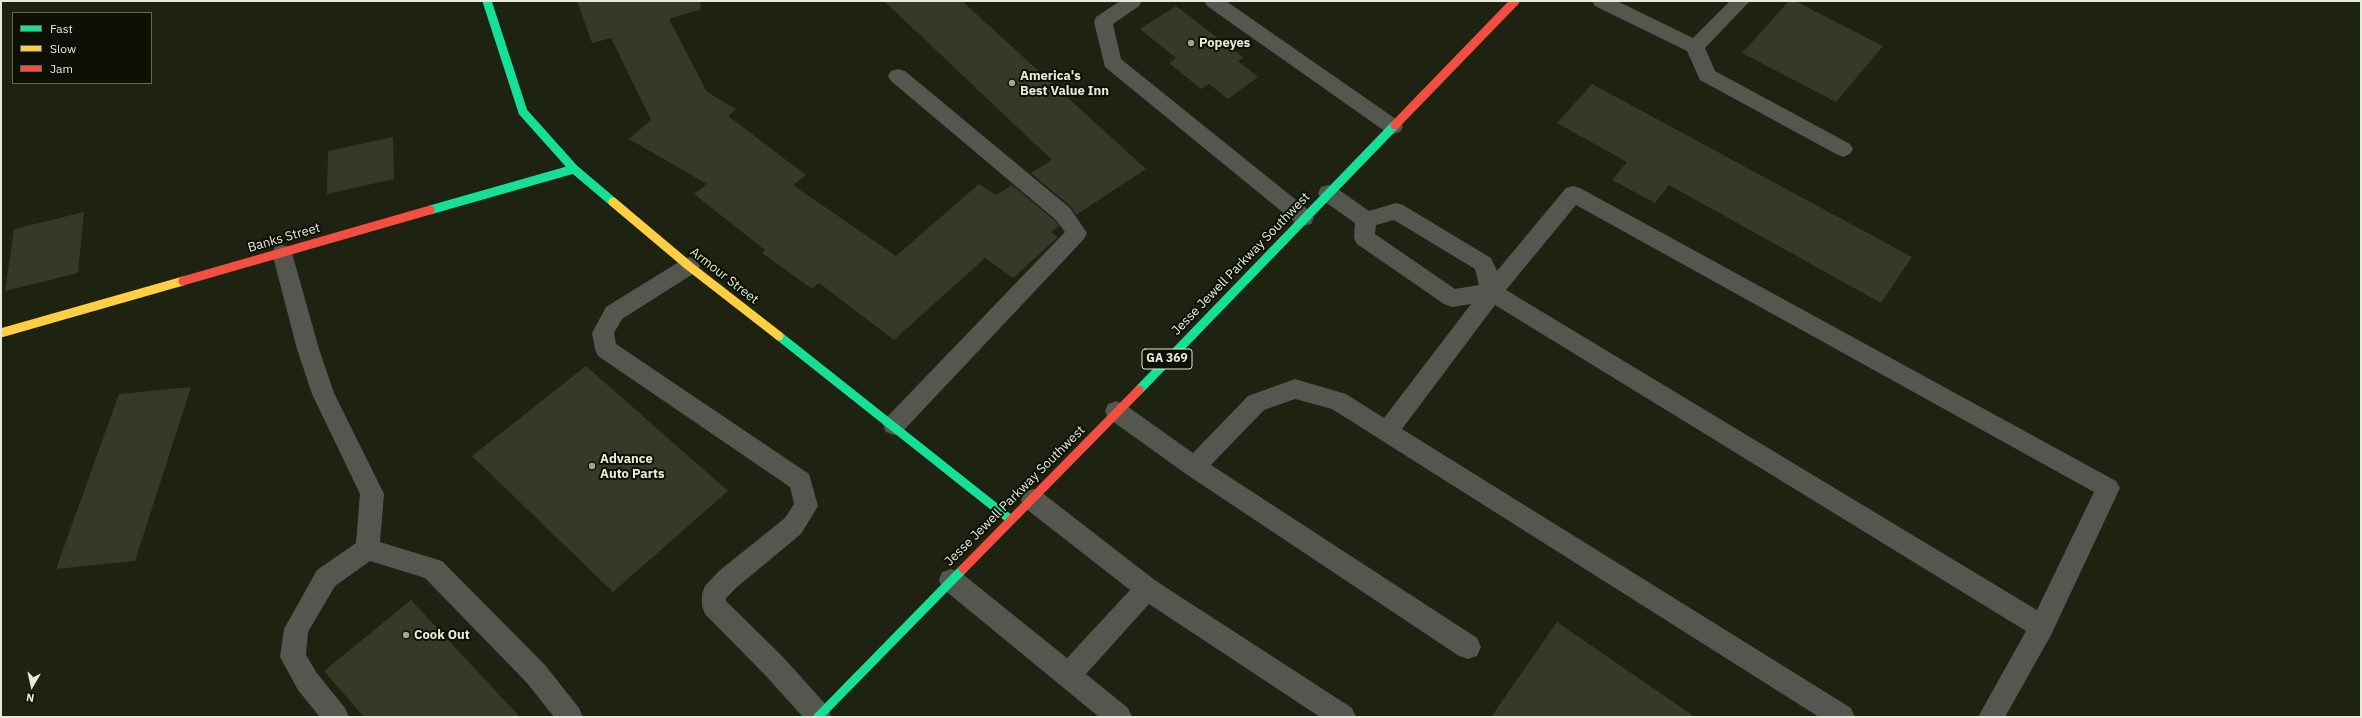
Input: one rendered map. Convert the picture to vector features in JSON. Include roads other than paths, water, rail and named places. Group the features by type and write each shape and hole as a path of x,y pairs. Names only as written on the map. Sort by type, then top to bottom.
{"street":[{"name":"Armour Street","path":"488,1 523,112 574,169 689,266 894,425 1011,520"},
{"name":"Jesse Jewell Parkway Southwest","path":"819,717 951,580 1033,500 1116,412 1515,1"},
{"name":"Banks Street","path":"1,333 574,169"}],"lane":[{"path":"1133,1 1103,22 1112,62 1304,218"},
{"path":"1213,1 1393,127"},
{"path":"1601,1 1696,46 1707,75 1844,149"},
{"path":"1696,46 1741,1"},
{"path":"894,425 1078,233 1063,214 898,76"},
{"path":"1328,193 1366,220"},
{"path":"1387,432 1492,292 1573,194 2108,488 2042,627 1991,717"},
{"path":"1366,220 1396,211 1484,264 1492,292"},
{"path":"1366,220 1364,238 1452,298 1492,292 2042,627"},
{"path":"282,252 308,349 323,394 372,494 367,548 326,578 296,628 293,657 307,681 336,717"},
{"path":"689,266 614,313 603,333 606,349 801,481 806,506 793,526 728,579 714,594 714,606 774,666 819,717"},
{"path":"1194,467 1256,403 1295,389 1338,401 1842,717"},
{"path":"1116,412 1194,467 1468,647"},
{"path":"1033,500 1147,589 1343,717"},
{"path":"367,548 433,570 536,674 570,717"},
{"path":"951,580 1120,717"},
{"path":"1068,675 1147,589"}],"place":[{"name":"Popeyes","path":"1191,43"},
{"name":"America's Best Value Inn","path":"1012,83"},
{"name":"Advance Auto Parts","path":"592,466"},
{"name":"Cook Out","path":"406,635"}]}
